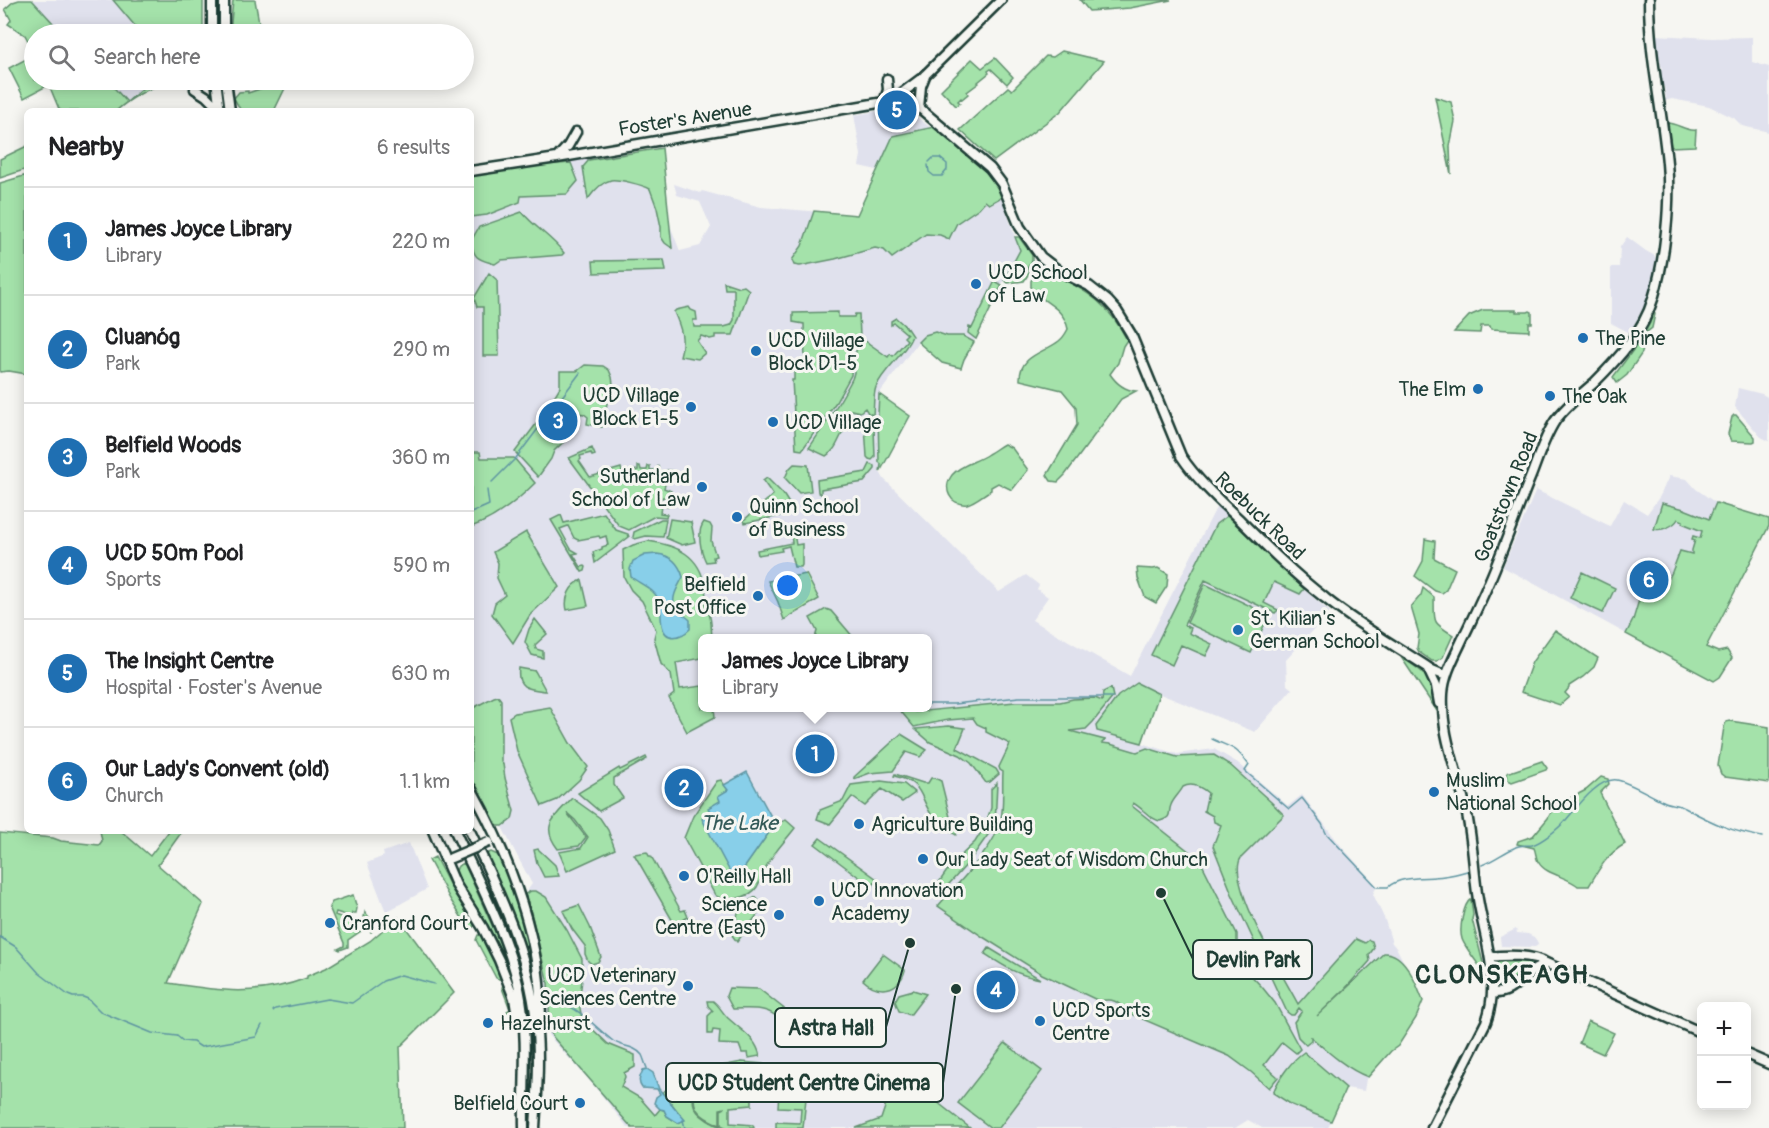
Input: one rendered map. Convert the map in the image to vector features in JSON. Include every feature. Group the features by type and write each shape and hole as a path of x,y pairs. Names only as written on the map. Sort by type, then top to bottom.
{"main road":[{"path":"212,0 212,24"},
{"path":"224,0 224,24"},
{"name":"Foster's Avenue","path":"474,171 885,102 902,93 927,74 1000,0"},
{"name":"Goatstown Road","path":"1446,676 1497,564 1546,436 1562,413 1608,369 1625,349 1640,328 1653,302 1664,243 1668,194 1667,163 1651,48 1649,0"},
{"path":"887,79 888,90 885,102 921,110 921,86 927,74"},
{"path":"198,90 218,108"},
{"path":"217,90 220,108"},
{"path":"227,90 230,108"},
{"name":"Roebuck Road","path":"902,93 981,160 999,179 1020,227 1041,257 1059,271 1089,286 1117,311 1131,334 1181,456 1195,476 1322,596 1344,613 1426,666 1446,676"},
{"path":"556,158 568,146 576,132"},
{"path":"1426,666 1435,683 1437,698 1443,714"},
{"path":"1432,1128 1486,1022 1493,993 1490,957 1477,896 1466,809 1449,751 1443,714 1446,676"},
{"path":"474,795 520,899 529,928 537,964 541,1029 537,1044"},
{"path":"435,834 448,860 456,885 492,945 507,980 518,1014 524,1076"},
{"path":"456,834 502,934 515,971 524,1026 524,1128"},
{"path":"471,834 524,960 533,1004 537,1044 535,1128"},
{"path":"448,860 492,840"},
{"path":"1490,957 1502,955 1543,960 1697,1031"},
{"path":"1535,959 1535,969"},
{"path":"1493,993 1510,990 1535,969 1546,963"},
{"path":"1751,1056 1769,1064"}],"shaded area":[{"path":"32,0 203,0 202,24 53,23"},
{"path":"1654,35 1712,38 1752,37 1752,62 1769,67 1769,132 1742,126 1734,118 1709,106 1672,99 1663,101 1666,98 1664,86 1661,85 1659,72 1662,69"},
{"path":"116,90 141,90 127,102"},
{"path":"903,107 931,128 952,154 999,188 1015,237 1019,237 1025,247 1004,280 961,368 942,363 918,342 879,394 910,416 880,472 884,479 999,592 1026,575 1039,585 1037,589 1048,597 1032,620 1130,676 1217,506 1283,571 1330,612 1286,660 1287,685 1292,689 1255,732 1160,694 1142,743 1177,754 1214,749 1238,763 1288,806 1302,795 1341,846 1377,886 1373,894 1392,943 1423,1001 1416,1018 1398,1046 1366,1079 1364,1091 1346,1088 1328,1128 1262,1128 1248,1120 1235,1128 628,1128 591,1082 548,1035 545,978 540,948 525,894 532,884 502,827 495,826 474,784 474,176 662,148 670,225 680,251 700,246 711,227 700,202 677,195 674,184 700,193 702,191 761,207 857,215 877,170 859,166 861,155 854,115"},
{"path":"1627,237 1655,256 1656,261 1645,304 1630,333 1611,323 1611,267 1619,267 1620,247"},
{"path":"1738,388 1769,398 1769,441 1761,437 1735,407"},
{"path":"1669,476 1687,479 1696,489 1716,503 1769,519 1769,526 1693,670 1503,567 1536,490 1610,526 1624,500 1647,514 1660,496"},
{"path":"409,843 427,889 386,912 367,863 384,856 383,852"},
{"path":"1516,929 1517,933 1534,937 1538,945 1535,947 1501,946 1500,937"}],"green space":[{"path":"32,0 53,24 24,24 24,34 8,24 11,20 5,9 13,2"},
{"path":"113,0 203,0 203,24 133,24"},
{"path":"233,0 255,0 259,24 231,24"},
{"path":"1080,0 1171,0 1130,8 1089,11"},
{"path":"1062,51 1104,61 1060,112 994,161 960,130 1008,87 1012,90 1046,56 1053,57"},
{"path":"995,58 1013,77 1007,84 991,69 979,83 967,92 968,94 958,101 960,103 956,106 941,90 972,59 982,68"},
{"path":"24,60 24,90 39,90 24,98 9,68"},
{"path":"51,90 116,90 127,102 141,90 148,90 120,108 59,108"},
{"path":"257,90 284,90 275,108 239,108 234,98 239,92 248,91 248,93"},
{"path":"1435,97 1451,102 1455,121 1450,146 1451,174"},
{"path":"1667,123 1696,130 1695,146 1671,147"},
{"path":"934,127 982,168 1002,197 989,204 985,201 957,223 949,239 940,235 926,234 892,258 884,250 875,248 835,259 800,266 794,265 792,260 802,246 814,211 857,215 893,136"},
{"path":"24,147 24,170 0,178 0,159"},
{"path":"662,148 672,248 661,237 657,208 650,189 611,180 601,185 588,199 583,167 589,160"},
{"path":"571,163 578,181 567,194 521,196 520,202 487,215 474,217 474,176"},
{"path":"24,176 24,374 0,372 0,183"},
{"path":"522,212 564,253 501,260 495,264 481,260 474,252 474,236 479,227"},
{"path":"1015,237 1019,237 1032,255 1032,261 1026,270 1029,273 1024,281 1008,283 1004,280 1020,250"},
{"path":"664,260 666,271 594,273 593,261"},
{"path":"1046,269 1093,297 1111,315 1127,340 1118,363 1110,374 1121,386 1136,391 1121,399 1058,482 1051,481 1047,475 1077,425 1076,407 1062,390 1020,380 1021,372 1028,360 1059,341 1068,329 1066,321 1058,310 1031,288 1033,277 1035,278 1040,271"},
{"path":"489,273 497,280 499,356 483,356 483,307 477,307 474,298"},
{"path":"995,281 1002,285 976,339 968,333 969,327 972,328"},
{"path":"724,282 739,287 744,286 749,290 733,335 715,335 715,338 710,339 701,336 697,341 705,353 698,359 680,356 682,339 674,312 676,310 689,307 696,312 697,320 693,320 694,327 724,327 731,325 734,320 734,289 725,289"},
{"path":"1483,310 1530,311 1532,312 1532,323 1529,323 1529,331 1491,329 1490,326 1481,326 1480,333 1454,332 1469,316"},
{"path":"838,312 838,317 854,317 855,314 859,314 860,336 853,343 851,375 836,402 802,450 796,449 792,380 794,380 794,370 805,363 804,324 793,322 793,313"},
{"path":"1652,313 1655,314 1652,328 1647,332 1642,353 1627,375 1617,383 1613,377 1642,338 1650,323"},
{"path":"896,318 912,336 876,387 873,415 865,408 860,412 851,410 850,419 865,422 874,428 875,457 872,460 867,457 865,426 848,425 833,450 826,456 809,448 852,379 858,343 861,338 888,357 890,354 893,356 907,340 904,337 907,334 894,323 891,325 891,321"},
{"path":"935,332 947,336 963,336 974,342 961,368 942,363 918,342 925,335"},
{"path":"585,365 603,366 609,370 612,377 613,384 602,427 587,424 588,417 577,413 576,430 554,451 538,477 515,452 543,415 560,387 560,371 577,371"},
{"path":"879,394 910,416 880,472 878,414"},
{"path":"1734,415 1755,437 1755,441 1731,441 1728,434"},
{"path":"1004,444 1012,448 1028,470 1012,490 998,483 970,503 961,504 952,499 948,485 952,475 960,468 984,457"},
{"path":"592,448 595,455 592,456 591,453 580,456 579,461 590,477 621,468 622,472 638,470 638,466 641,470 647,470 650,466 650,470 657,470 658,466 659,471 675,471 672,482 666,481 664,488 671,491 670,498 662,497 661,501 668,503 668,507 661,506 660,513 667,514 666,517 655,516 629,530 619,526 569,458"},
{"path":"474,452 480,452 481,458 514,458 535,483 505,509 474,526"},
{"path":"794,464 808,465 811,491 799,493 785,478"},
{"path":"870,464 875,466 875,469 864,482 821,489 821,494 818,492 817,480 866,472"},
{"path":"767,478 783,494 795,513 745,523 744,520 773,495 763,481"},
{"path":"1662,503 1709,519 1716,503 1769,519 1769,526 1706,647 1718,652 1727,650 1732,658 1720,677 1714,681 1626,634 1639,600 1636,596 1639,587 1659,596 1680,551 1692,554 1695,540 1692,539 1693,536 1700,538 1702,531 1678,519 1668,527 1654,529"},
{"path":"604,513 616,530 628,534 629,537 595,563 593,552 608,545 606,536 578,540 574,538 568,526 560,529 571,549 578,553 573,554 581,567 586,567 582,572 551,520 561,515 564,523"},
{"path":"1227,516 1304,589 1300,594 1274,582 1264,603 1278,610 1275,613 1205,580 1184,625 1191,628 1189,633 1212,644 1206,656 1181,645 1172,665 1151,655 1216,524"},
{"path":"661,519 666,519 663,537 646,536 635,539 633,537 634,532"},
{"path":"670,519 691,522 695,542 682,545 666,538"},
{"path":"704,522 710,524 712,528 711,541 716,556 713,557 714,561 706,562 701,548 700,531"},
{"path":"526,532 559,587 530,615 513,643 492,614 495,603 505,595 497,578 498,563 493,552"},
{"path":"791,533 794,533 796,545 802,544 801,567 794,567 789,546 781,548 782,551 758,555 757,550 792,543"},
{"path":"1425,539 1435,541 1434,558 1455,569 1446,590 1442,593 1435,591 1415,576 1423,561"},
{"path":"648,541 677,549 692,559 702,576 706,593 705,608 711,620 712,634 698,634 698,659 676,663 680,689 698,687 698,712 714,712 715,717 687,732 669,698 674,694 671,674 661,664 654,638 656,630 642,601 631,590 624,577 623,550"},
{"path":"1137,568 1158,568 1168,574 1167,586 1156,603 1145,597"},
{"path":"1582,572 1615,588 1603,613 1570,598"},
{"path":"806,574 819,599 784,620 768,581"},
{"path":"582,580 588,606 567,610 566,601 569,592"},
{"path":"1205,584 1269,615 1251,653 1187,623"},
{"path":"1423,588 1434,597 1435,620 1440,627 1453,635 1443,657 1437,661 1432,661 1417,648 1419,634 1411,607 1421,595"},
{"path":"826,609 831,611 851,634 816,634 817,631 810,618"},
{"path":"535,619 547,634 535,645 536,649 543,651 543,658 532,655 525,642"},
{"path":"1555,630 1598,658 1594,667 1569,686 1565,693 1569,697 1560,705 1521,692 1532,662"},
{"path":"1401,657 1428,678 1437,711"},
{"path":"519,668 535,671 546,691 525,687 520,680"},
{"path":"1137,683 1159,694 1142,743 1097,731 1096,726 1118,696"},
{"path":"1111,688 1113,697 1093,722 1086,729 1070,731 1105,740 1102,743 1137,752 1147,748 1177,757 1214,755 1230,765 1284,815 1241,858 1238,870 1241,887 1259,931 1298,1004 1356,939 1365,943 1372,941 1374,948 1369,955 1370,961 1317,1016 1384,953 1398,958 1409,970 1423,1001 1416,1018 1398,1046 1368,1077 1345,1065 1311,1037 1311,1041 1306,1045 1298,1037 1294,1022 1302,1011 1299,1008 1294,1015 1287,1012 1232,894 1213,846 1221,825 1214,822 1213,816 1204,811 1208,793 1196,786 1183,787 1172,803 1169,816 1160,821 1133,803 1132,806 1200,860 1237,934 1237,956 1242,966 1275,1003 1300,1049 1296,1053 1282,1042 1264,1065 1278,1077 1269,1088 1229,1056 1126,1012 1115,1001 1099,1001 1042,974 938,906 975,865 998,830 1003,801 1003,772 999,767 1010,744 986,732 986,728 977,724 973,718 914,727 901,712 932,712 1015,702 1060,702 1095,698 1102,701 1103,692"},
{"path":"498,696 501,700 501,762 514,811 512,819 503,826 495,826 474,784 474,707"},
{"path":"550,707 570,743 588,767 579,780 557,800 542,806 517,751 509,717 515,713"},
{"path":"1726,722 1769,727 1769,783 1725,777 1721,774 1718,766 1724,727"},
{"path":"949,726 965,728 957,748 996,769 999,774 990,782 986,783 971,763 960,755 930,742 915,729"},
{"path":"901,734 927,750 920,757 906,752 893,771 870,773 854,779 854,777"},
{"path":"646,757 647,759 614,778 614,785 623,798 599,811 578,793 619,768 620,770"},
{"path":"1542,761 1546,770 1512,782 1508,780 1507,773"},
{"path":"895,774 923,783 928,783 931,778 941,781 952,825 956,825 958,831 956,835 933,817 920,791 911,782 894,776"},
{"path":"1601,777 1608,779 1609,784 1600,793 1625,844 1608,857 1589,886 1578,886 1542,867 1537,860 1534,848 1517,844 1518,841 1533,836 1555,806 1586,790"},
{"path":"721,780 728,790 711,813 735,881 775,824 786,820 795,828 770,860 754,891 731,899 715,895 684,838 693,816 717,781"},
{"path":"881,781 904,784 915,793 902,802 882,789 865,806 852,797 830,824 817,819 820,810 843,801 851,785"},
{"path":"997,783 995,825 968,863 941,893 935,888 951,865 975,842 985,826 991,808 991,789"},
{"path":"572,798 600,818 608,830 615,849 567,871 559,852 581,848 588,837 567,813 586,837 579,846 558,849 552,841 550,827 552,821"},
{"path":"0,833 99,845 102,841 101,834 124,834 150,856 167,834 180,834 158,865 203,904 168,983 238,991 289,984 326,968 370,941 398,917 454,993 400,1047 403,1128 0,1128"},
{"path":"820,838 877,879 872,887 815,844"},
{"path":"538,849 555,865 559,876 544,877 534,850"},
{"path":"491,852 500,856 511,888 526,935 536,985 520,934 483,855"},
{"path":"647,852 681,911 685,910 688,917 675,925 634,854"},
{"path":"435,857 454,893 473,921 474,926 471,929 450,899 429,860"},
{"path":"464,863 508,961 515,989 496,945 454,875 458,866"},
{"path":"536,891 546,897 582,959 579,1003 582,1019 608,1044 635,1055 635,1067 624,1073 625,1077 621,1087 640,1098 655,1115 660,1109 664,1110 667,1116 678,1123 684,1120 663,1092 673,1083 683,1066 715,1068 717,1070 713,1078 720,1074 716,1067 742,1062 763,1064 762,1075 741,1075 741,1089 752,1092 752,1105 730,1107 730,1123 753,1125 754,1128 727,1128 721,1125 721,1110 725,1108 720,1109 720,1125 701,1114 695,1102 695,1091 699,1085 711,1079 697,1084 694,1093 693,1100 694,1107 702,1117 723,1128 632,1128 552,1036 548,983 525,894"},
{"path":"353,895 357,908 356,913 352,913 351,917 336,912 335,915 364,926 367,918 364,917 365,912 376,926 371,932 367,927 348,940 348,947 340,950 338,949 344,946 344,943 329,907 332,902"},
{"path":"756,897 763,907 737,942 729,931 736,924 741,908"},
{"path":"1471,899 1472,919 1486,975 1462,939 1462,918"},
{"path":"579,905 601,957 598,962 592,964 585,954 585,946 572,929 563,911"},
{"path":"478,935 482,935 502,977 514,1022 510,1022 507,1011 510,1009 502,988 502,980 496,978 476,940"},
{"path":"989,948 1040,979 1018,973 999,963 985,954"},
{"path":"883,954 905,970 893,987 881,989 863,980"},
{"path":"1506,957 1508,960 1518,960 1518,958 1531,961 1532,966 1507,988 1498,989 1496,962"},
{"path":"729,988 759,989 787,1011 780,1019 764,1010 733,1009 726,996"},
{"path":"913,990 926,994 910,1015 899,1011 895,1001 899,994"},
{"path":"707,1001 713,1001 748,1035 760,1056 749,1058 748,1053 742,1053 739,1045 719,1044 720,1031 713,1030 712,1034 708,1034 708,1016 713,1011"},
{"path":"1588,1021 1614,1033 1603,1054 1579,1043"},
{"path":"1005,1043 1042,1071 999,1128 991,1128 958,1103"},
{"path":"1304,1052 1346,1088 1331,1121 1292,1105 1273,1093 1286,1070"},
{"path":"779,1093 806,1098 803,1128 776,1128 776,1122 800,1123 801,1108 778,1107"},
{"path":"932,1098 970,1128 856,1128 881,1119 886,1104 898,1100"}],"water":[{"path":"657,554 674,561 683,577 674,598 675,606 690,620 690,629 682,635 674,637 666,634 661,622 660,604 657,597 647,587 631,577 630,569 633,561 645,555"},
{"name":"The Lake","path":"747,772 775,824 735,881 702,819 711,813 708,808 720,801 718,796 728,790 724,785"},
{"path":"647,1069 653,1073 659,1089 685,1120 678,1123 654,1103 660,1094 657,1089 642,1088 640,1079 643,1070"}],"waterway":[{"path":"928,165 929,172 934,176 942,176 947,170 947,164 940,158 933,158 929,162"},
{"path":"492,482 516,458 580,373"},
{"path":"474,512 489,505 487,490"},
{"path":"932,704 1019,697 1113,697"},
{"path":"1212,739 1229,746 1240,754 1249,765 1245,771 1289,809 1302,798 1326,833 1377,887 1388,887 1407,879 1444,876 1467,871"},
{"path":"1482,865 1516,847 1532,845 1545,838 1562,824 1595,788 1610,780 1628,783 1722,826 1762,837"},
{"path":"0,937 16,947 39,973 68,995 88,999 101,1012 152,1033 177,1036 183,1041 193,1042 201,1047 256,1037 262,1025"},
{"path":"273,1011 327,999 352,1003 383,981 401,975 434,984"},
{"path":"561,1003 582,1014 613,1041 639,1052 647,1068"},
{"path":"683,1120 685,1128"}],"place":[{"name":"The Insight Centre","path":"897,110"},
{"name":"UCD School of Law","path":"976,284"},
{"name":"The Pine","path":"1583,338"},
{"name":"UCD Village Block D1-5","path":"756,351"},
{"name":"The Elm","path":"1478,389"},
{"name":"The Oak","path":"1550,396"},
{"name":"UCD Village Block E1-5","path":"691,407"},
{"name":"Belfield Woods","path":"558,421"},
{"name":"UCD Village","path":"773,422"},
{"name":"Sutherland School of Law","path":"702,487"},
{"name":"Quinn School of Business","path":"737,517"},
{"name":"Our Lady's Convent (old)","path":"1649,580"},
{"name":"Belfield Post Office","path":"758,596"},
{"name":"St. Kilian's German School","path":"1238,630"},
{"name":"James Joyce Library","path":"815,754"},
{"name":"Cluanóg","path":"684,788"},
{"name":"Muslim National School","path":"1434,792"},
{"name":"Agriculture Building","path":"859,824"},
{"name":"Our Lady Seat of Wisdom Church","path":"923,859"},
{"name":"O'Reilly Hall","path":"684,876"},
{"name":"Devlin Park","path":"1161,893"},
{"name":"UCD Innovation Academy","path":"819,901"},
{"name":"Science Centre (East)","path":"779,915"},
{"name":"Cranford Court","path":"330,923"},
{"name":"Astra Hall","path":"910,943"},
{"name":"UCD Veterinary Sciences Centre","path":"688,986"},
{"name":"UCD Student Centre Cinema","path":"956,989"},
{"name":"UCD 50m Pool","path":"996,990"},
{"name":"UCD Sports Centre","path":"1040,1021"},
{"name":"Hazelhurst","path":"488,1023"},
{"name":"Belfield Court","path":"580,1103"}],"district":[{"name":"CLONSKEAGH","path":"1502,975"}]}
